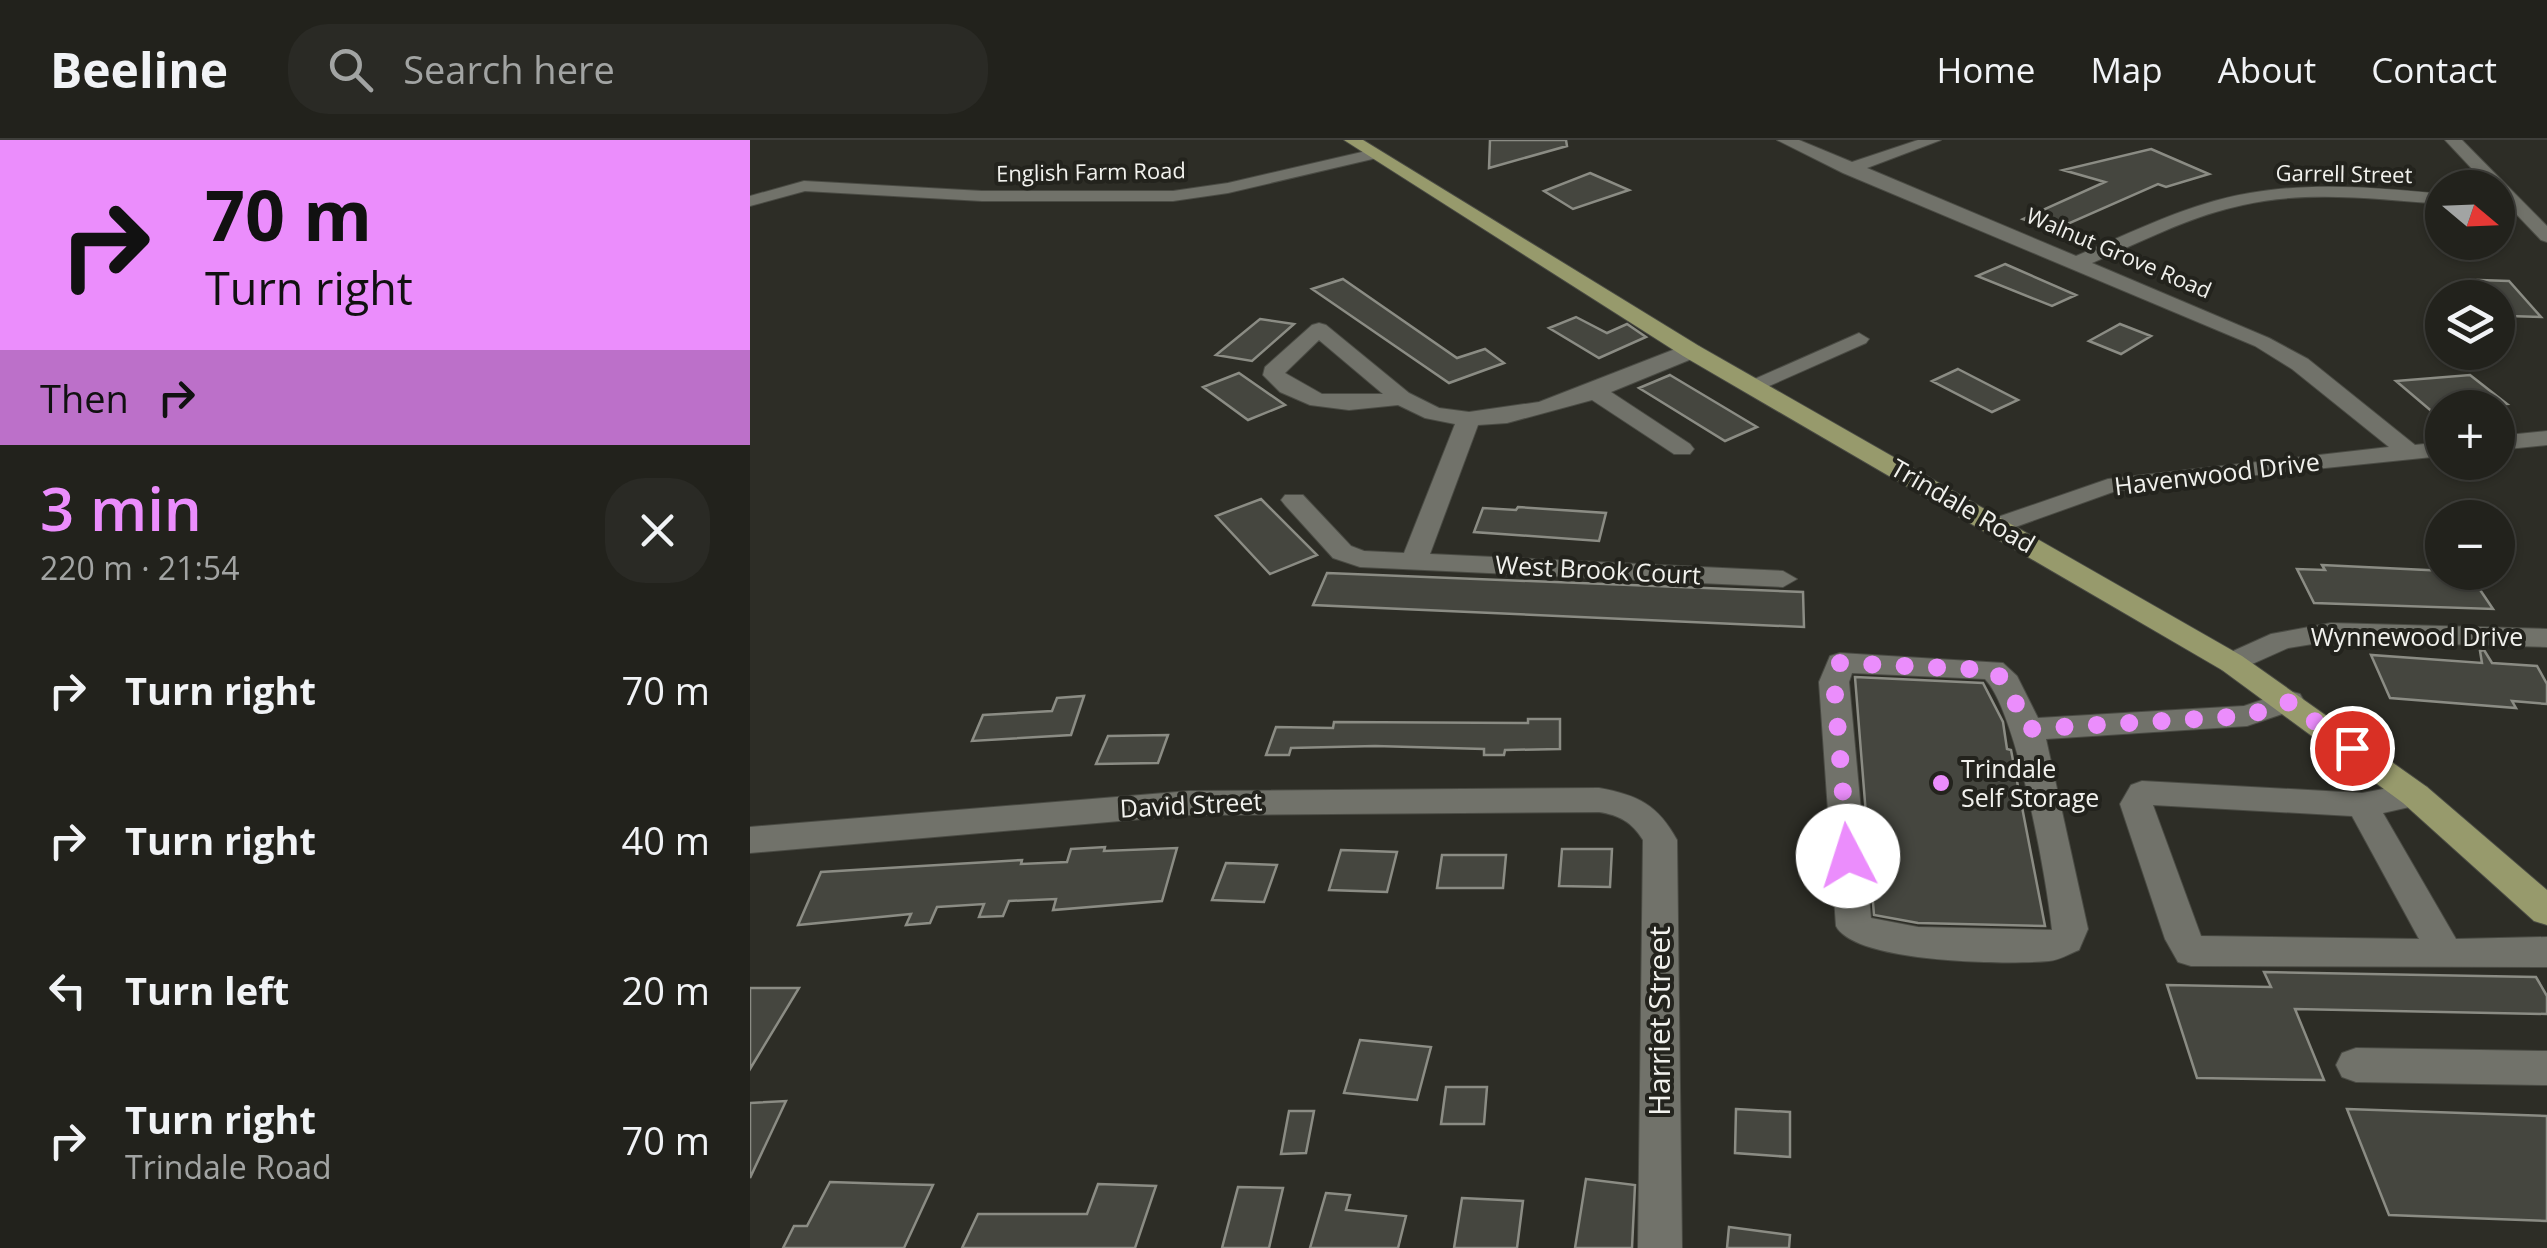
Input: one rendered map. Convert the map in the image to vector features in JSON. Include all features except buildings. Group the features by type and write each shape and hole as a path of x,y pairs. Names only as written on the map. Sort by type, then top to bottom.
{"main road":[{"name":"Trindale Road","path":"1352,140 1692,351 2232,663 2415,795 2547,911"}],"street":[{"name":"Walnut Grove Road","path":"1786,140 2289,356 2409,452"},
{"path":"1849,168 1933,140"},
{"path":"2453,140 2547,236"},
{"name":"English Farm Road","path":"750,201 804,186 998,196 1173,196 1248,184 1374,154"},
{"name":"Garrell Street","path":"2078,263 2202,210 2241,200 2314,193 2425,198"},
{"path":"2517,205 2547,207"},
{"path":"1400,398 1368,403 1318,402 1300,397 1274,375 1276,367 1319,329 1400,398 1434,417 1468,421 1538,410 1692,351"},
{"path":"1752,385 1859,339"},
{"path":"1591,389 1682,450"},
{"path":"1414,561 1468,421"},
{"path":"2515,442 2547,438"},
{"name":"Havenwood Drive","path":"1998,525 2108,486 2425,451"},
{"name":"West Brook Court","path":"1294,500 1342,552 1360,559 1783,579"},
{"name":"Wynnewood Drive","path":"2232,663 2281,640 2330,632 2547,638"},
{"path":"1840,663 1993,670 2006,683 2028,729 2070,929 2066,940 2051,946 1894,939 1866,935 1854,926 1834,682 1840,663"},
{"path":"2028,729 2247,716 2288,702"},
{"path":"2415,795 2362,804 2142,793 2136,804 2191,951 2547,952"},
{"name":"David Street","path":"750,840 1208,803 1580,800 1632,805"},
{"path":"2362,804 2446,954"},
{"name":"Harriet Street","path":"1632,805 1651,821 1660,840 1660,1248"},
{"path":"2356,1065 2547,1068"}],"place":[{"name":"Trindale Self Storage","path":"1941,783"}],"route":[{"path":"1848,856 1834,682 1834,672 1840,663 1993,670 2006,683 2028,729 2247,716 2288,702 2352,748"}]}
